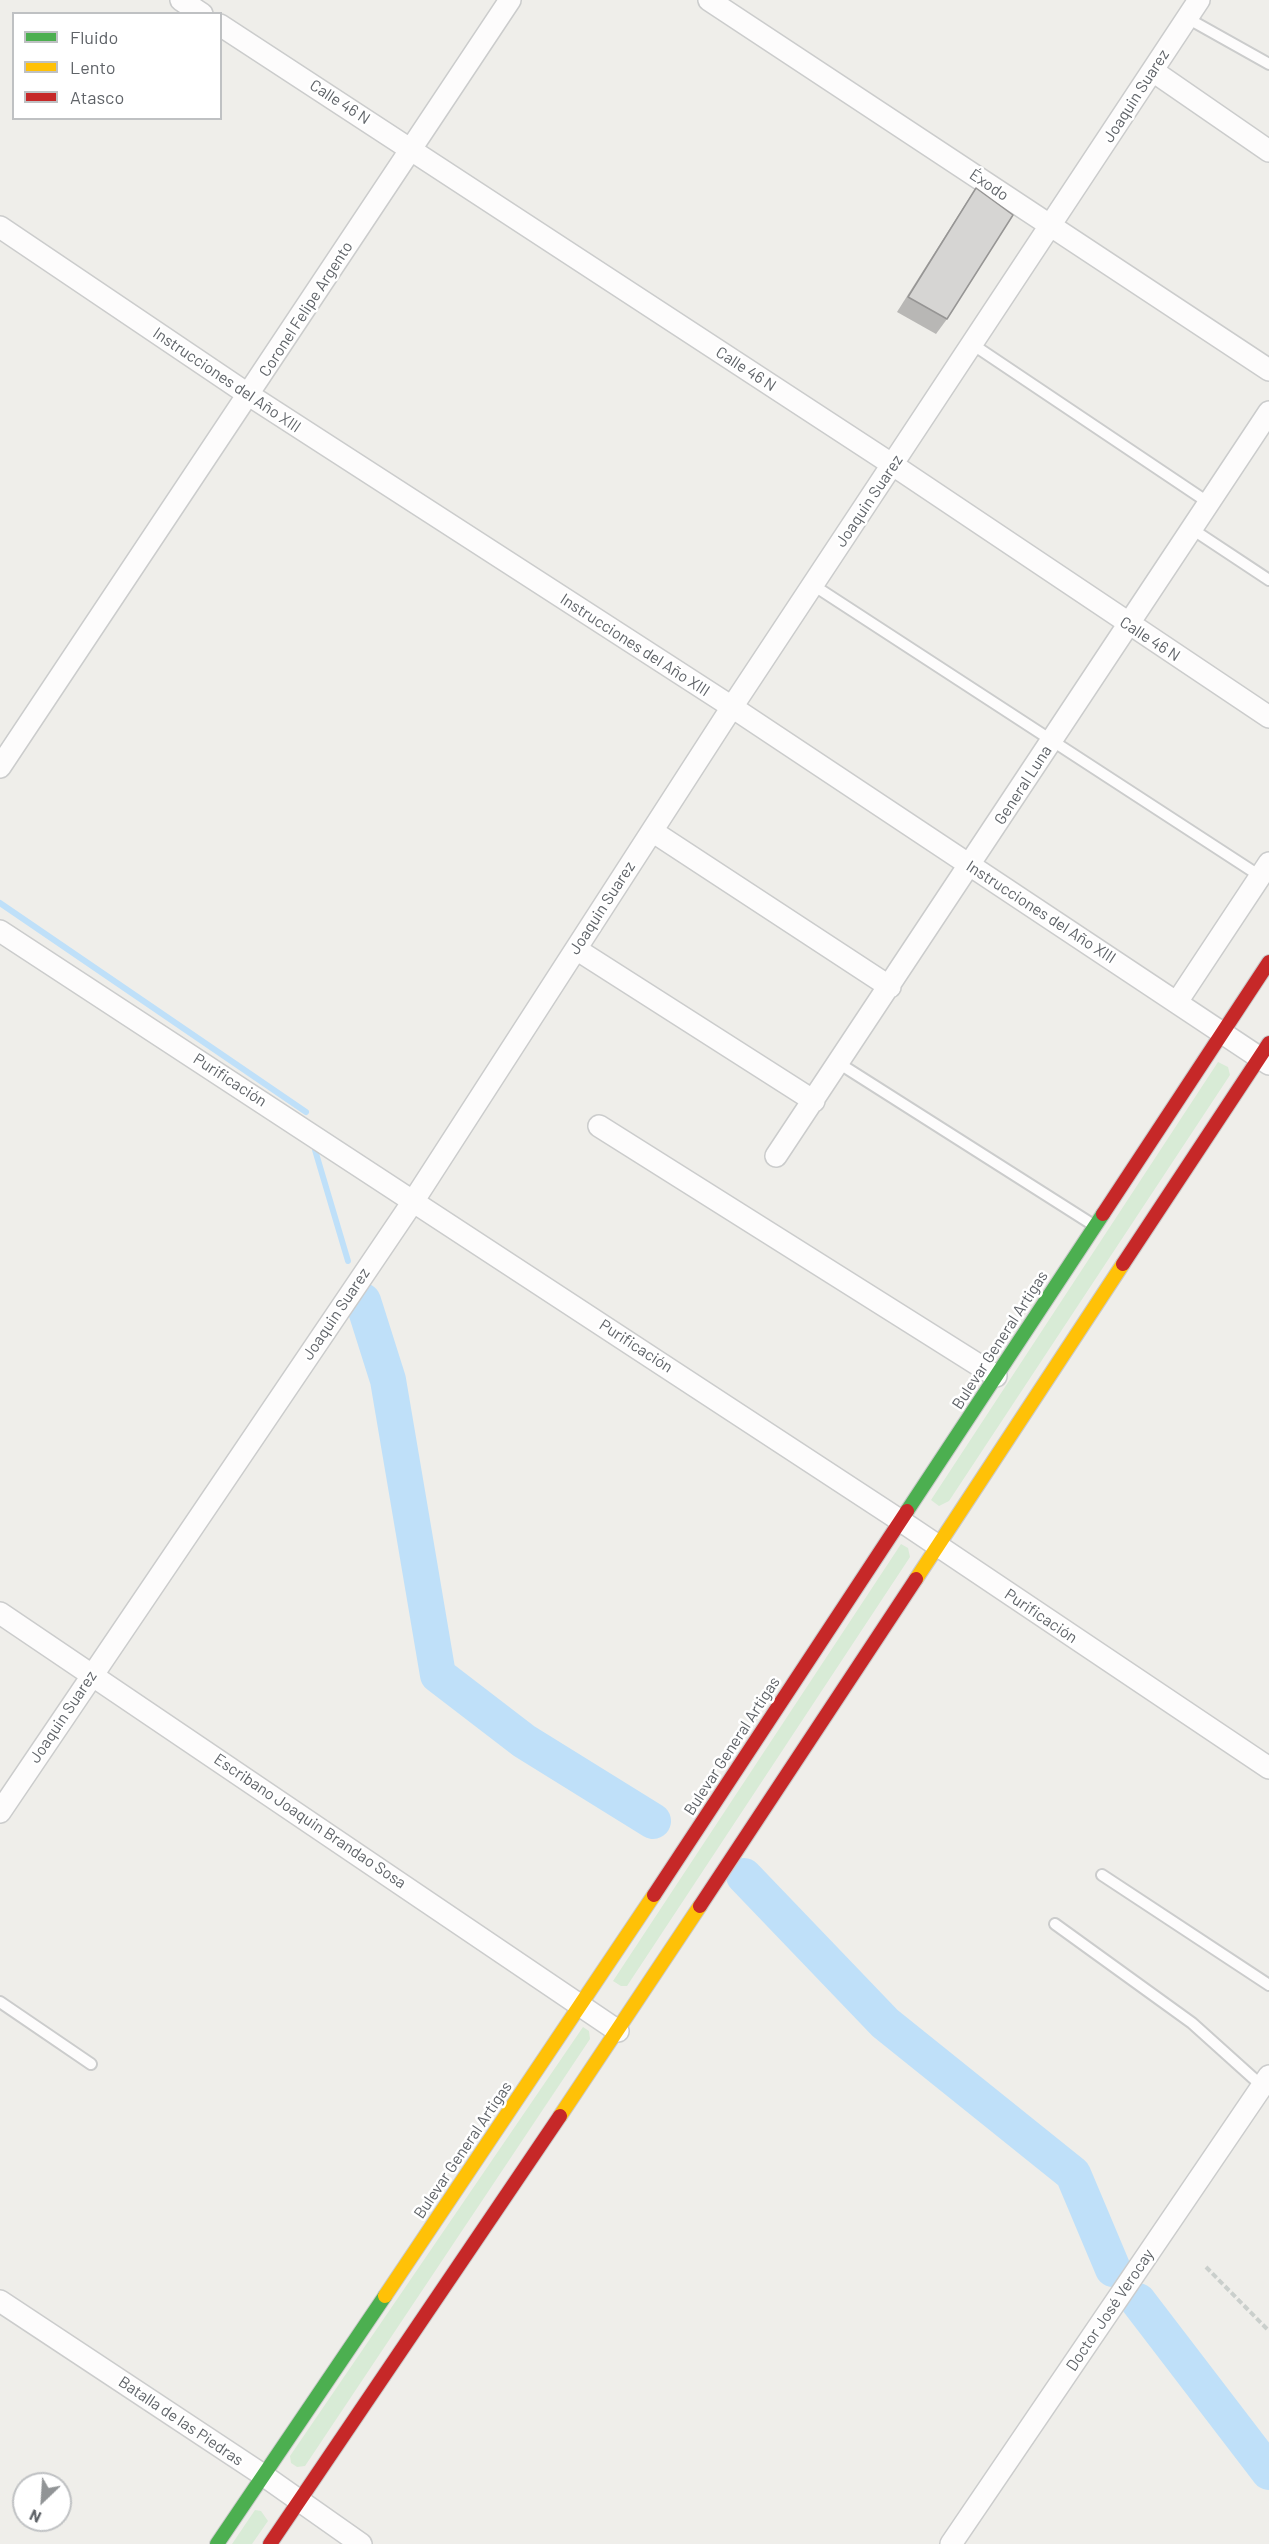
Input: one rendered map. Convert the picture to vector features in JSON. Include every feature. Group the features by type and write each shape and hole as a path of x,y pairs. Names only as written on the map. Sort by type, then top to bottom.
{"street":[{"path":"181,0 199,12"},
{"name":"Coronel Felipe Argento","path":"0,767 510,0"},
{"name":"Éxodo","path":"709,0 1051,226 1267,365"},
{"name":"Joaquin Suarez","path":"0,1812 414,1200 732,707 1199,0"},
{"name":"Calle 46 N","path":"222,26 412,148 893,465 1269,717"},
{"path":"1153,71 1269,151"},
{"name":"Instrucciones del Año XIII","path":"0,227 249,395 732,707 1177,1002 1223,1032 1266,1055"},
{"name":"General Luna","path":"776,1156 840,1064 1269,412"},
{"path":"652,831 890,987"},
{"path":"1177,1002 1265,870"},
{"name":"Purificación","path":"0,931 901,1521 1269,1768"},
{"path":"576,949 814,1101"},
{"name":"Bulevar General Artigas","path":"217,2544 581,2006 1269,962"},
{"path":"270,2544 618,2031 937,1547 1266,1055"},
{"path":"599,1126 996,1376"},
{"name":"Escribano Joaquin Brandao Sosa","path":"0,1613 618,2031"},
{"name":"Doctor José Verocay","path":"951,2544 1265,2081"},
{"name":"Batalla de las Piedras","path":"0,2301 263,2475 361,2544"}],"lane":[{"path":"1187,18 1269,64"},
{"path":"972,345 1209,503"},
{"path":"1192,529 1269,580"},
{"path":"813,585 1052,741 1265,870"},
{"path":"840,1064 1095,1226"},
{"path":"1102,1875 1269,1985"},
{"path":"1055,1924 1192,2023 1265,2081"},
{"path":"0,2002 91,2064"}],"path":[{"path":"1206,2267 1269,2331"}],"green space":[{"path":"1218,1062 1228,1067 1230,1075 949,1501 939,1506 931,1500"},
{"path":"901,1544 908,1548 910,1557 627,1986 621,1986 613,1981"},
{"path":"583,2027 589,2031 590,2039 305,2466 297,2467 291,2463 290,2456"},
{"path":"255,2510 261,2511 268,2521 252,2544 232,2544"}],"building":[{"path":"976,188 1013,215 947,319 908,297"}],"waterway":[{"path":"0,903 306,1112"},
{"path":"315,1150 348,1261"},
{"path":"363,1301 388,1380 438,1675 524,1741 653,1821"},
{"path":"744,1876 885,2023 1073,2174 1113,2269"},
{"path":"1138,2301 1269,2472"}],"traffic: fast":[{"path":"907,1511 1103,1214"},
{"path":"217,2544 385,2296"}],"traffic: slow":[{"path":"916,1579 1123,1264"},
{"path":"385,2296 654,1895"},
{"path":"560,2116 700,1906"}],"traffic: jam":[{"path":"1103,1214 1269,962"},
{"path":"1123,1264 1269,1043"},
{"path":"654,1895 907,1511"},
{"path":"700,1906 916,1579"},
{"path":"270,2544 560,2116"}]}
